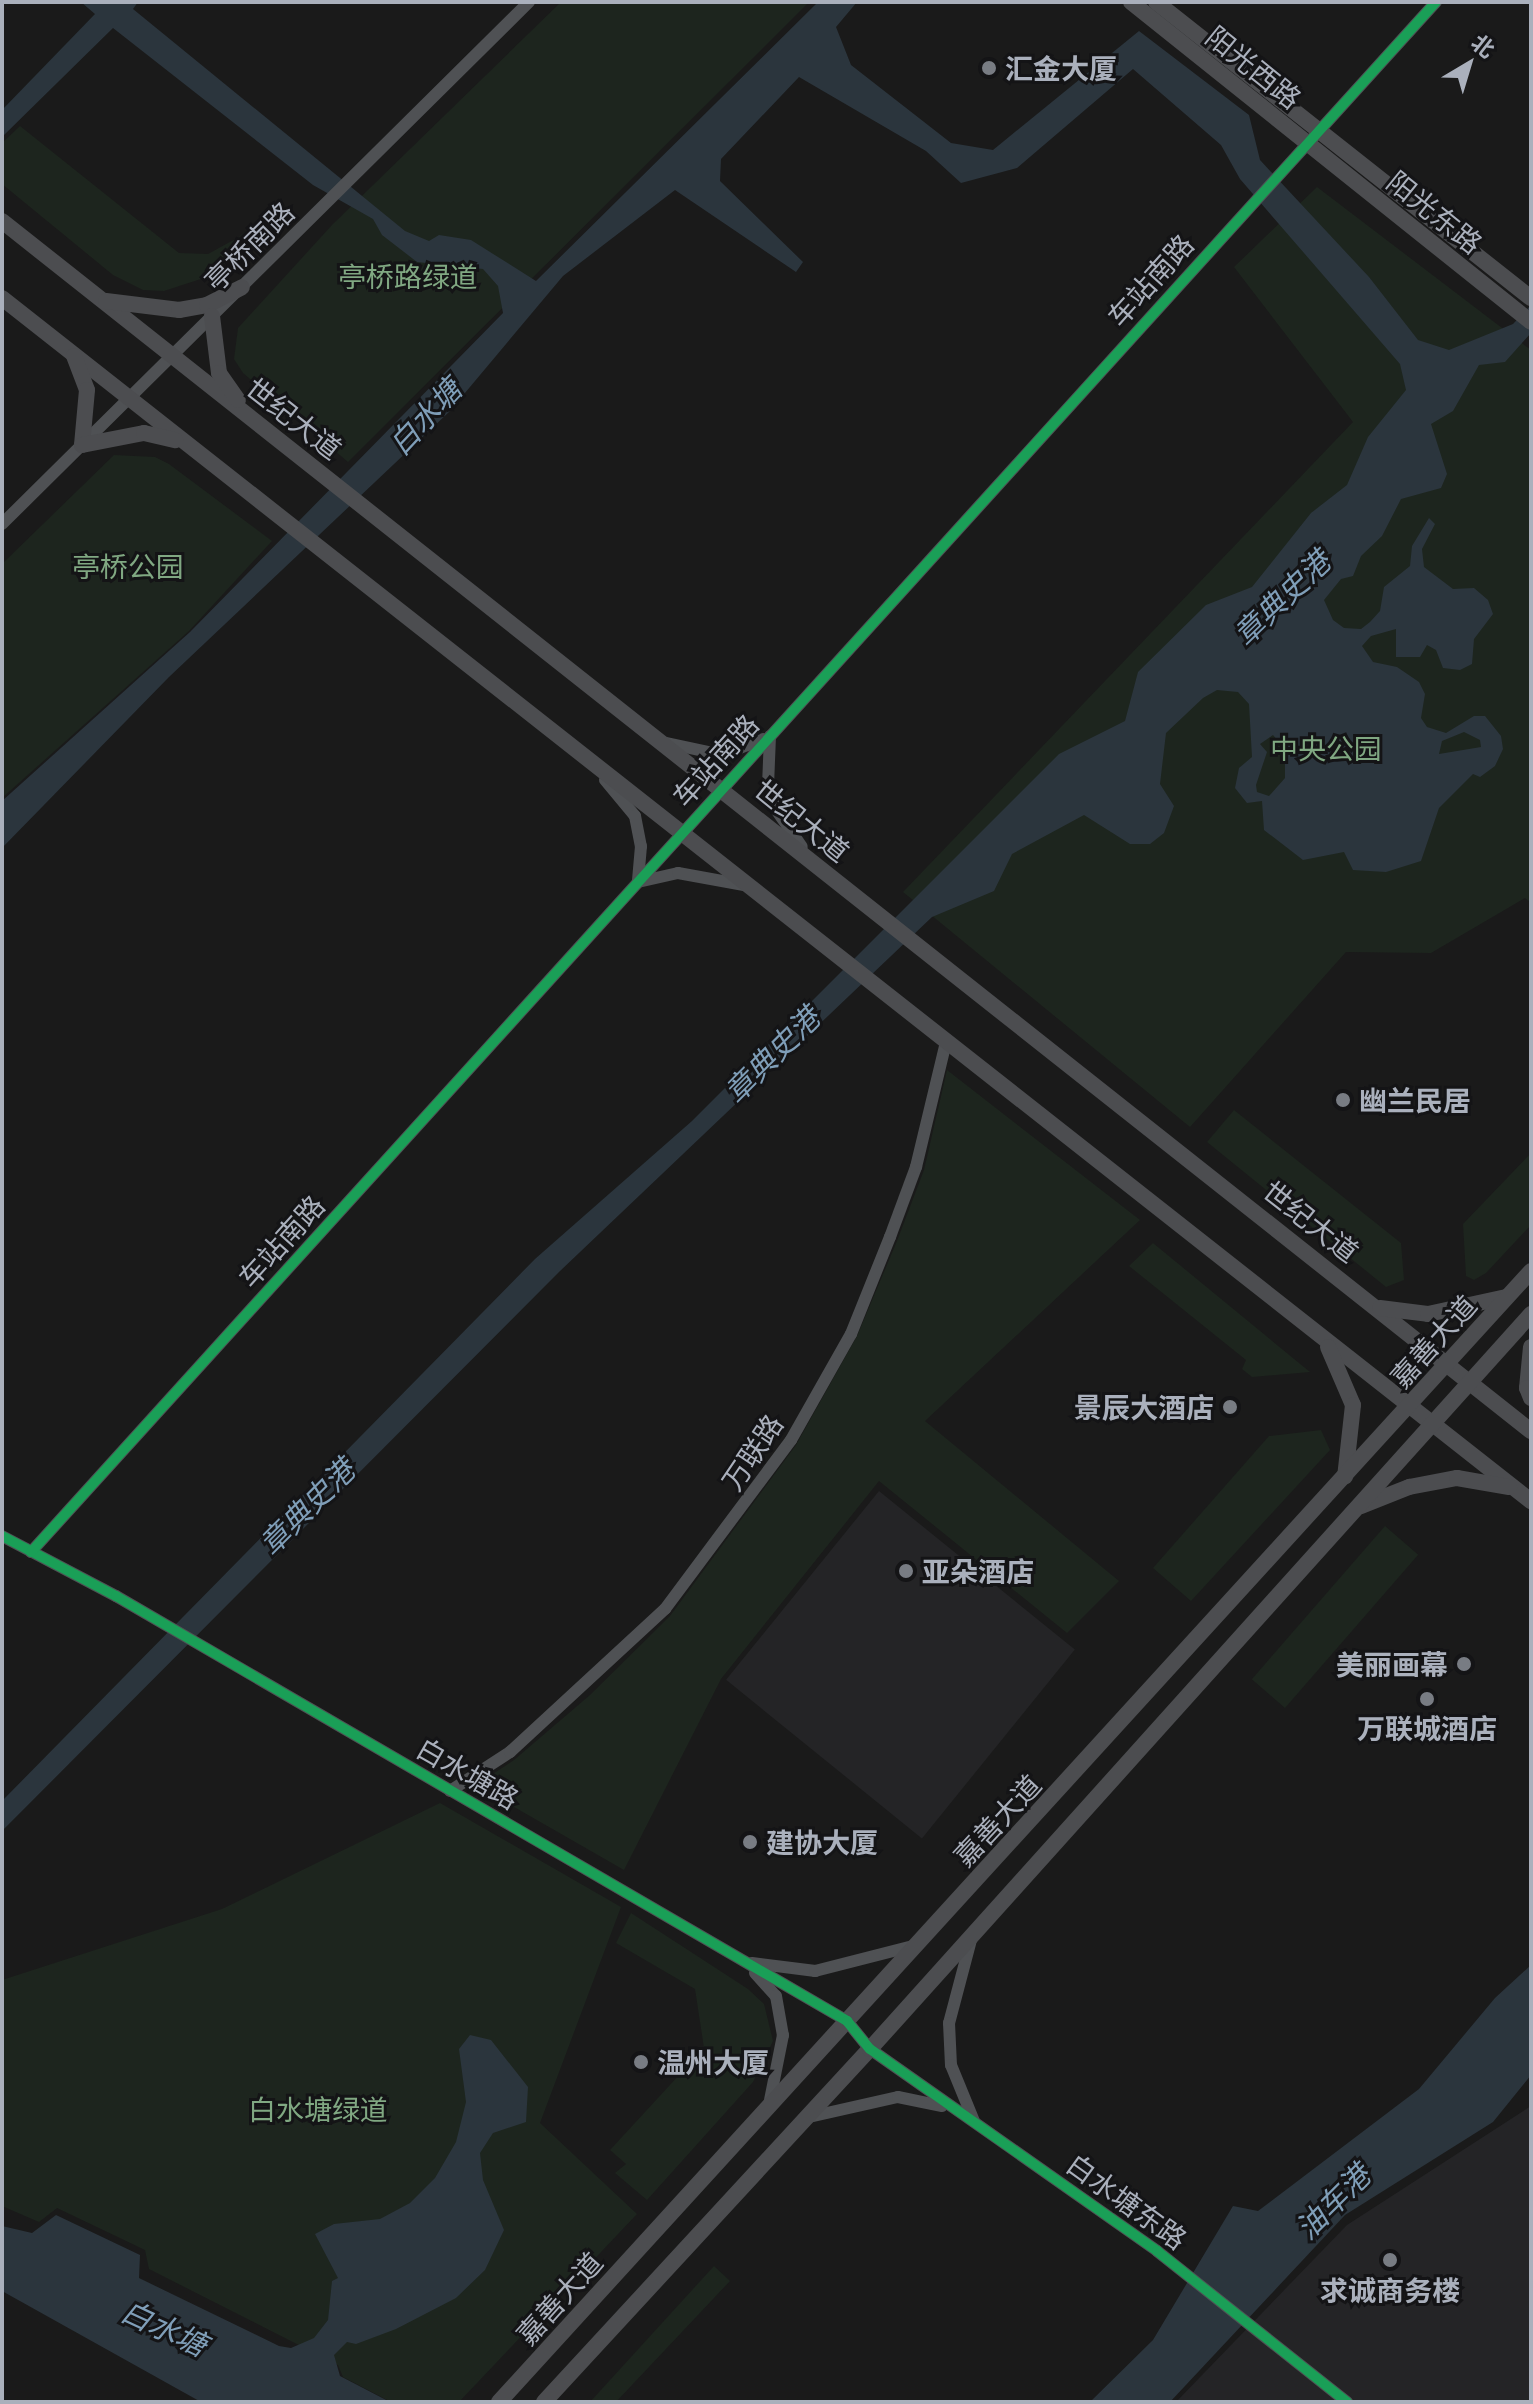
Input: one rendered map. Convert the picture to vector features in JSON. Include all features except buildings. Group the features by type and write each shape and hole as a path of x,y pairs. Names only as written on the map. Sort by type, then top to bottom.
{"main road":[{"name":"阳光西路","path":"1131,2 1312,137"},
{"name":"阳光西路","path":"1156,2 1312,137"},
{"name":"阳光东路","path":"1312,137 1531,298"},
{"name":"阳光东路","path":"1312,137 1531,322"},
{"name":"世纪大道","path":"2,221 1449,1363 1531,1431"},
{"path":"103,300 179,310 207,305 242,287"},
{"path":"2,298 283,523 844,960 1430,1425 1531,1501"},
{"path":"212,316 219,373 248,415"},
{"path":"74,356 87,390 82,445 144,433 180,441"},
{"name":"嘉善大道","path":"499,2402 1531,1271"},
{"path":"1379,1308 1428,1314 1508,1297"},
{"name":"嘉善大道","path":"544,2402 870,2049 1531,1314"},
{"path":"1323,1339 1353,1405 1345,1478"},
{"path":"1531,1347 1527,1388 1531,1398"},
{"path":"1356,1508 1409,1487 1457,1478 1514,1488"}],"street":[{"name":"亭桥南路","path":"2,524 529,2"},
{"name":"车站南路","path":"31,1552 1436,2"},
{"path":"662,742 722,755 770,736 768,785 775,808 824,871"},
{"path":"580,755 635,816 641,846 638,882 678,873 751,887"},
{"name":"万联路","path":"450,1791 510,1752 665,1609 791,1440 851,1334 890,1237 916,1167 946,1042"},
{"name":"白水塘路","path":"2,1536 116,1596 847,2021 870,2049"},
{"path":"973,1934 949,2023 951,2065 974,2121"},
{"path":"745,1962 815,1971 918,1944"},
{"path":"745,1962 776,1996 783,2035 769,2106"},
{"name":"白水塘东路","path":"870,2049 1157,2251 1347,2402"},
{"path":"806,2118 898,2097 930,2101 974,2121"}],"shaded area":[{"path":"879,1491 1075,1650 922,1838 726,1680"},
{"path":"1531,2106 1531,2402 1176,2402 1347,2225"}],"green space":[{"name":"亭桥路绿道","path":"561,2 809,2 348,462 243,373 234,359 238,328 332,225"},
{"path":"20,126 179,253 208,254 239,237 278,201 288,209 210,276 164,291 143,290 113,275 2,184 2,143"},
{"name":"中央公园","path":"1317,187 1531,350 1531,903 1525,898 1431,953 1346,952 1190,1127 903,892 1353,422 1234,267"},
{"name":"亭桥公园","path":"114,455 155,457 169,464 272,541 189,631 2,798 2,564"},
{"path":"947,1070 1140,1220 925,1421 1119,1581 1067,1633 879,1481 721,1679 624,1870 476,1785 514,1760 590,1695 670,1616 796,1445 857,1336 897,1241 924,1170"},
{"path":"1234,1110 1401,1243 1404,1280 1386,1287 1207,1142"},
{"path":"1531,1153 1531,1225 1486,1273 1474,1280 1466,1276 1463,1224"},
{"path":"1153,1243 1310,1372 1252,1377 1242,1369 1246,1360 1129,1266"},
{"path":"1321,1430 1330,1450 1191,1601 1153,1568 1269,1436"},
{"path":"1385,1526 1418,1555 1285,1708 1252,1679"},
{"name":"白水塘绿道","path":"440,1803 621,1907 540,2123 637,2214 459,2402 391,2402 343,2377 338,2365 149,2269 145,2250 57,2208 39,2222 2,2206 2,1980 222,1909"},
{"path":"631,1913 748,1989 764,2004 773,2041 753,2082 647,2200 615,2173 626,2164 610,2150 704,2048 695,1989 616,1943"},
{"path":"714,2266 730,2281 616,2402 590,2402"}],"water":[{"path":"81,2 138,2 133,9 405,231 429,241 439,235 471,240 536,281 818,2 857,2 836,27 851,65 951,143 993,150 1139,31 1249,115 1260,160 1369,277 1418,340 1449,350 1513,324 1531,305 1531,333 1505,362 1479,365 1453,411 1431,424 1447,474 1441,488 1401,499 1382,536 1361,556 1353,576 1341,579 1324,600 1333,620 1344,628 1361,629 1370,622 1380,611 1384,587 1410,566 1412,546 1429,518 1435,524 1422,549 1424,567 1453,589 1474,588 1488,600 1493,614 1474,639 1472,664 1460,670 1443,668 1436,650 1427,645 1420,657 1396,657 1396,629 1371,636 1362,646 1373,662 1397,667 1419,682 1425,694 1421,718 1427,727 1446,733 1474,716 1485,716 1501,736 1503,749 1495,766 1480,777 1473,774 1439,808 1421,861 1386,872 1353,870 1344,852 1303,860 1264,830 1262,801 1247,803 1235,788 1239,768 1252,757 1249,704 1238,692 1217,690 1203,698 1166,733 1160,784 1174,806 1164,833 1150,844 1130,844 1084,815 1012,854 994,891 932,917 559,1272 2,1831 2,1801 535,1259 692,1121 1059,754 1125,721 1138,672 1206,605 1252,587 1311,513 1347,485 1368,437 1406,390 1400,364 1240,179 1221,145 1133,69 1017,168 961,183 926,151 799,77 721,159 720,181 803,262 796,272 675,190 563,276 449,412 169,677 2,848 2,801 190,632 503,313 498,286 483,269 417,262 382,235 373,219 313,185 113,28 2,137 2,110 95,14","holes":["1464,732 1480,740 1481,747 1439,754 1442,741","1273,735 1285,749 1285,778 1269,796 1257,792 1256,785 1267,752 1260,744"]},
{"name":"油车港","path":"1531,1965 1531,2075 1493,2122 1345,2215 1170,2402 1090,2402 1153,2340 1233,2206 1258,2211 1419,2089 1495,1998"},
{"name":"白水塘","path":"470,2035 491,2040 528,2087 526,2122 493,2133 480,2153 483,2180 504,2230 485,2270 456,2298 396,2329 356,2344 347,2342 334,2355 340,2376 390,2402 201,2402 2,2291 2,2226 32,2233 56,2215 140,2255 139,2278 279,2346 291,2348 314,2338 328,2320 332,2281 338,2278 315,2234 334,2224 380,2219 410,2203 435,2178 456,2142 466,2102 459,2049"}],"cycle path":[{"path":"31,1552 1436,2"},
{"path":"2,1536 116,1596 847,2021 870,2049 1157,2251 1347,2402"}],"place":[{"name":"汇金大厦","path":"989,68"},
{"name":"幽兰民居","path":"1343,1100"},
{"name":"景辰大酒店","path":"1230,1407"},
{"name":"亚朵酒店","path":"906,1571"},
{"name":"美丽画幕","path":"1464,1664"},
{"name":"万联城酒店","path":"1427,1699"},
{"name":"建协大厦","path":"750,1842"},
{"name":"温州大厦","path":"641,2062"},
{"name":"求诚商务楼","path":"1390,2260"}],"water label":[{"name":"章典史港","path":"1282,598"},
{"name":"章典史港","path":"772,1055"},
{"name":"章典史港","path":"307,1507"}]}
